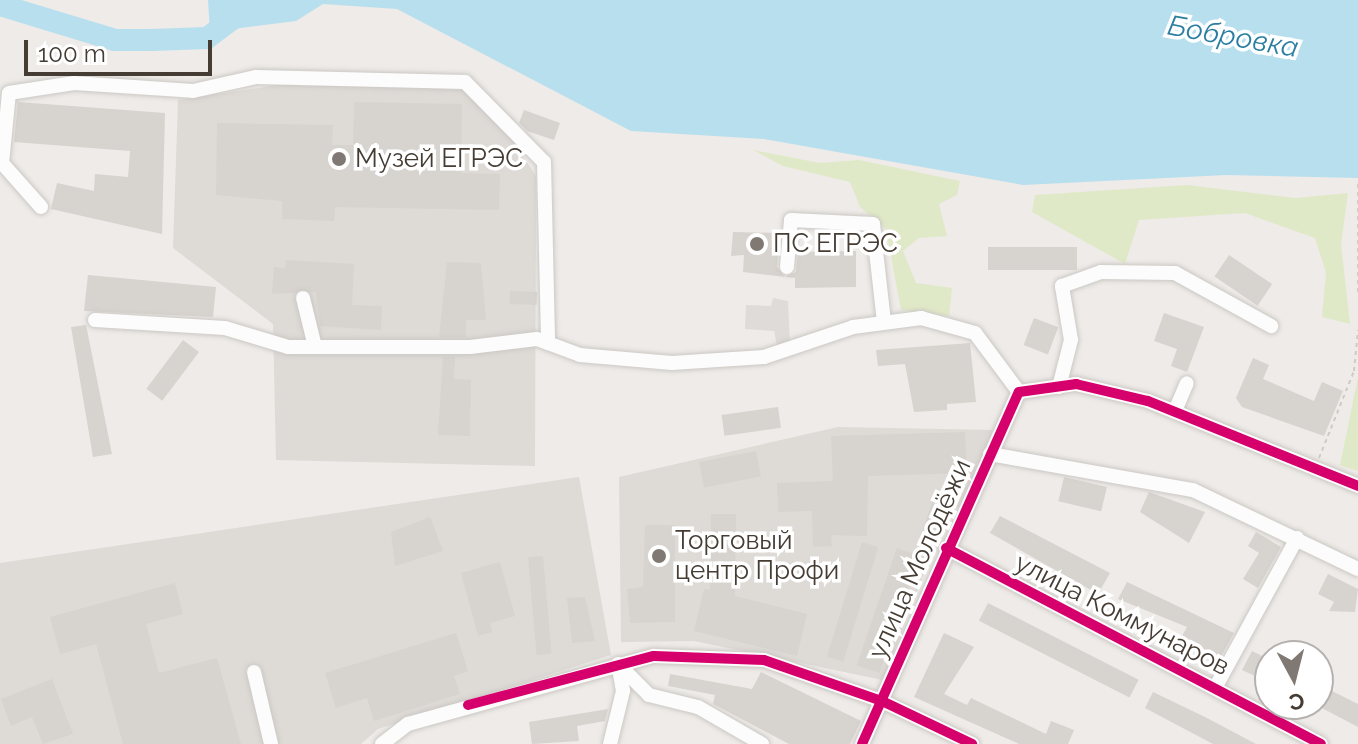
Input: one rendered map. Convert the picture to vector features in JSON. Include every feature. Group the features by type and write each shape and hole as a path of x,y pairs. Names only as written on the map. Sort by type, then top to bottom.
{"street":[{"path":"41,207 2,163 9,93 74,83 193,91 256,77 465,82 544,162 548,343"},
{"path":"787,267 791,220 873,224 884,322"},
{"path":"1059,387 1071,340 1062,286 1101,272 1175,273 1271,326"},
{"path":"303,298 315,347"},
{"path":"95,320 225,328 288,347 548,343 623,359 725,360 884,322 921,318 975,333 1019,392 1076,384 1175,411 1358,486"},
{"path":"1175,411 1187,383"},
{"name":"улица Молодёжи","path":"862,744 946,548 1019,392"},
{"path":"990,454 1116,471 1193,490 1358,569"},
{"path":"1215,688 1297,538"},
{"name":"улица Коммунаров","path":"946,548 1321,744"},
{"path":"382,744 408,724 654,656 764,660 882,701 972,744"},
{"path":"610,744 623,691 618,664"},
{"path":"618,664 649,695 698,707 762,744"},
{"path":"254,672 271,744"}],"path":[{"path":"1358,184 1354,214 1358,296"},
{"path":"1314,469 1354,371 1358,330"}],"shaded area":[{"path":"312,80 463,90 504,127 536,176 535,466 276,460 273,324 173,248 178,100"},
{"path":"773,298 788,301 790,347 778,351 774,331 745,329 746,305 771,306"},
{"path":"838,427 993,430 960,508 950,506 883,680 694,641 621,642 619,477"},
{"path":"579,477 611,655 378,729 361,744 0,744 0,563"}],"green space":[{"path":"753,150 820,163 859,160 960,181 957,195 939,204 947,236 919,238 903,251 916,283 952,288 949,316 901,310 886,229 860,207 850,182 783,166"},
{"path":"1187,185 1296,198 1348,193 1341,244 1350,324 1322,317 1326,273 1315,238 1245,213 1139,220 1125,264 1032,212 1035,195"},
{"path":"1358,377 1358,471 1340,465"}],"water":[{"path":"208,0 1358,0 1358,178 1226,175 1023,185 764,139 631,131 397,9 323,4 296,21 210,32"}],"building":[{"path":"18,102 165,113 162,234 51,209 57,183 94,191 95,174 128,177 130,151 14,142"},
{"name":"Музей ЕГРЭС","path":"354,102 462,104 461,173 500,174 499,210 335,207 334,221 282,219 282,201 216,195 217,123 333,125 332,145 353,145"},
{"path":"524,110 560,123 554,140 527,131 519,123"},
{"name":"ПС ЕГРЭС","path":"733,232 780,233 777,267 785,277 743,272 744,255 731,256"},
{"path":"988,247 1077,247 1077,270 988,270"},
{"path":"856,251 856,287 795,288 795,278 785,277 796,272 798,252"},
{"path":"1229,255 1272,284 1258,306 1214,277"},
{"path":"286,260 354,264 352,305 382,306 381,330 320,326 316,292 272,294 274,267 285,268"},
{"path":"447,262 481,263 486,320 466,320 466,337 439,337"},
{"path":"88,275 216,287 213,317 84,311"},
{"path":"510,291 537,292 537,305 510,304"},
{"path":"1164,313 1204,327 1187,372 1171,366 1177,349 1154,341"},
{"path":"1034,318 1058,327 1048,354 1024,345"},
{"path":"86,325 112,454 93,457 71,327"},
{"path":"183,340 199,352 162,401 146,389"},
{"path":"970,343 976,402 947,404 947,410 914,412 905,364 878,366 876,350"},
{"path":"443,357 455,357 454,379 471,380 470,436 438,435"},
{"path":"1253,358 1269,365 1263,379 1314,401 1322,382 1343,391 1324,436 1242,407 1236,398"},
{"path":"778,407 781,428 724,436 722,415"},
{"path":"965,432 967,473 868,476 867,536 831,535 832,546 813,547 812,511 778,512 777,483 833,481 831,436"},
{"path":"756,451 761,477 704,488 699,462"},
{"path":"1064,477 1107,487 1101,511 1058,501"},
{"path":"1149,492 1205,512 1189,543 1140,512"},
{"path":"934,498 948,503 933,545 919,540"},
{"path":"711,514 736,514 735,596 807,614 797,656 694,631 704,589 710,590"},
{"path":"1000,516 1110,573 1098,594 990,533"},
{"path":"430,517 443,551 395,566 391,532"},
{"name":"Торговый центр Профи","path":"645,525 675,525 675,622 630,623 627,589 643,587"},
{"path":"1256,532 1281,547 1258,588 1243,579 1259,553 1248,546"},
{"path":"862,542 878,547 843,662 827,657"},
{"path":"897,548 920,556 879,673 857,665"},
{"path":"543,556 552,654 537,655 528,557"},
{"path":"500,562 515,616 490,623 492,632 478,636 461,573"},
{"path":"1328,574 1358,589 1355,612 1329,611 1334,602 1318,594"},
{"path":"1127,582 1234,633 1220,658 1182,636 1187,627 1118,599"},
{"path":"175,583 183,614 146,624 159,673 217,658 241,744 123,744 96,644 60,654 50,617"},
{"path":"585,597 595,641 572,643 567,598"},
{"path":"988,603 1139,680 1130,698 979,621"},
{"path":"456,633 468,671 454,676 460,694 374,721 367,698 336,708 325,673"},
{"path":"944,633 974,647 944,694 967,705 971,698 1046,734 1051,721 1074,730 1068,744 1019,744 914,697"},
{"path":"1252,651 1254,652 1254,676 1242,670"},
{"path":"761,672 861,721 850,744 789,744 713,704 715,695 668,686 670,674 752,689"},
{"path":"52,679 73,734 43,744 32,717 11,726 1,699"},
{"path":"1153,692 1256,744 1213,744 1145,708"},
{"path":"1334,692 1358,704 1358,727 1334,714"},
{"path":"608,709 605,721 577,726 579,741 532,744 529,722"}],"waterway":[{"name":"Бобровка","path":"0,5 115,40 152,40 207,38 258,0"}],"cycle path":[{"path":"862,744 1019,392 1076,384 1148,401 1358,486"},
{"path":"946,548 1321,744"},
{"path":"468,705 654,656 764,660 882,701 972,744"}],"place":[{"name":"Музей ЕГРЭС","path":"339,159"},
{"name":"ПС ЕГРЭС","path":"757,244"},
{"name":"Торговый центр Профи","path":"659,556"}]}
